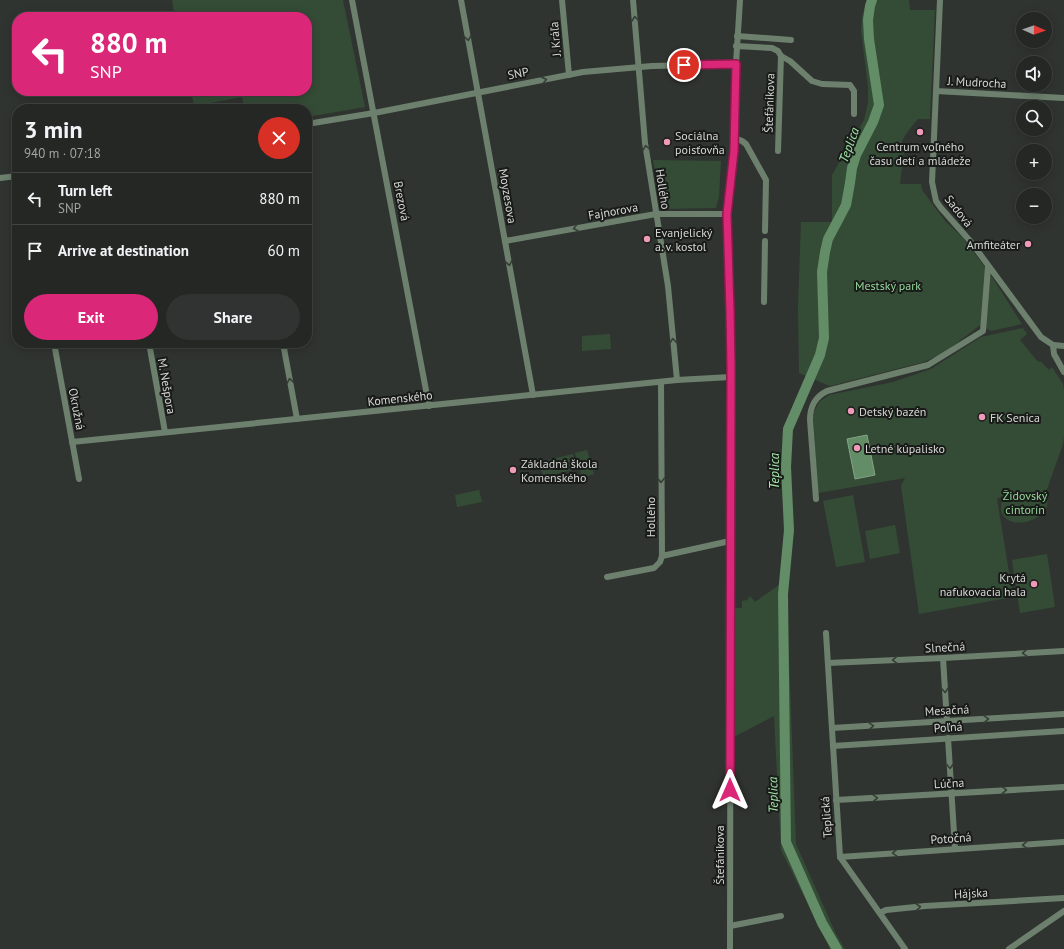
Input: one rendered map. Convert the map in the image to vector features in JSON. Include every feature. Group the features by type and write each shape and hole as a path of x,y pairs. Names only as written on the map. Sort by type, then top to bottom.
{"street":[{"name":"Brezová","path":"352,0 429,406"},
{"name":"Moyzesova","path":"461,0 533,395"},
{"name":"J. Kráľa","path":"562,0 569,75"},
{"name":"Hollého","path":"633,0 640,66 645,143 668,286 677,380"},
{"name":"Štefánikova","path":"730,949 731,377 727,214 734,138 736,46 740,0"},
{"name":"Sadová","path":"940,0 932,182 934,193 941,208 971,242 1041,337 1053,345"},
{"path":"737,36 791,40"},
{"name":"Štefánikova","path":"736,46 772,48 778,51 781,56 790,61 812,81 822,84 850,85 854,91 854,114"},
{"name":"Štefánikova","path":"778,151 781,56"},
{"name":"SNP","path":"312,123 374,113 569,75 640,66 736,64"},
{"name":"J. Mudrocha","path":"936,91 1064,98"},
{"path":"734,138 746,144 766,180 766,231"},
{"path":"0,178 12,177"},
{"name":"Fajnorova","path":"505,241 656,214 727,214"},
{"path":"764,302 765,241"},
{"path":"816,499 810,420 812,406 817,398 827,391 928,365 983,331 988,267"},
{"path":"1064,346 1053,345 1054,354 1064,372"},
{"name":"Okružná","path":"55,348 79,479"},
{"name":"M. Nešpora","path":"150,348 165,432"},
{"path":"284,348 297,419"},
{"name":"Komenského","path":"72,442 677,380 731,377"},
{"name":"Hollého","path":"662,382 662,556"},
{"path":"607,577 654,568 660,562 662,556 730,542"},
{"name":"Teplická","path":"826,633 840,857"},
{"name":"Slnečná","path":"828,663 1064,651"},
{"path":"943,658 948,722"},
{"name":"Mesačná","path":"832,728 1064,714"},
{"name":"Poľná","path":"833,746 1064,731"},
{"path":"948,738 955,849"},
{"name":"Lúčna","path":"836,800 1064,787"},
{"name":"Potočná","path":"840,857 1064,842"},
{"path":"840,857 905,949"},
{"path":"1012,948 1064,911 1061,899"},
{"name":"Hájska","path":"880,913 886,910 925,906 1061,899"},
{"path":"730,926 781,916"}],"green space":[{"path":"172,0 343,0 365,107 312,116 312,104 244,104 242,97 205,104 194,104 192,96 312,96 312,12 174,12"},
{"name":"Mestský park","path":"867,0 909,0 910,10 935,10 930,119 918,119 907,132 901,143 901,146 904,148 900,184 921,184 922,190 945,221 963,238 990,274 1022,324 991,331 980,325 944,353 924,362 830,386 799,373 798,308 801,222 832,222 832,175 864,120 868,103 868,87 861,30 862,16"},
{"path":"653,160 721,161 719,196 716,208 664,209 661,205"},
{"name":"Židovský cintorín","path":"1023,328 1027,334 1020,340 1038,362 1040,361 1049,370 1052,367 1063,384 1064,390 1063,444 1046,492 1048,500 1047,506 1040,515 1032,520 1014,522 1007,519 1002,513 1001,505 1005,494 997,499 1013,597 919,614 901,486 905,478 818,493 813,418 814,412 819,402 829,395 893,382 931,369 981,337"},
{"path":"610,334 611,349 582,351 582,336"},
{"path":"587,450 594,474 582,478 575,453"},
{"path":"573,454 577,469 543,477 539,462"},
{"path":"479,490 482,502 457,507 455,495"},
{"path":"853,495 865,562 836,567 823,501"},
{"path":"895,525 900,553 870,559 865,531"},
{"name":"Krytá nafukovacia hala","path":"1047,554 1055,607 1020,613 1012,560"},
{"path":"786,580 796,844 836,934 845,949 830,949 781,850 774,716 734,737 734,608 742,608 742,601 747,600 750,596 755,602"}],"shaded area":[{"path":"867,435 875,475 855,479 847,439"}],"waterway":[{"name":"Teplica","path":"837,949 822,923 786,842 783,594 789,530 786,467 788,429 820,355 824,338 822,272 828,239 846,205 852,168 856,155 873,122 879,105 869,39 868,20 872,0"}],"place":[{"name":"Centrum voľného času detí a mládeže","path":"920,132"},
{"name":"Sociálna poisťovňa","path":"667,142"},
{"name":"Evanjelický a. v. kostol","path":"647,239"},
{"name":"Amfiteáter","path":"1028,244"},
{"name":"Detský bazén","path":"851,411"},
{"name":"FK Senica","path":"982,417"},
{"name":"Letné kúpalisko","path":"857,448"},
{"name":"Základná škola Komenského","path":"513,470"},
{"name":"Krytá nafukovacia hala","path":"1034,584"}],"route":[{"path":"684,65 725,63 736,64 734,151 727,214 731,367 730,790"}]}
